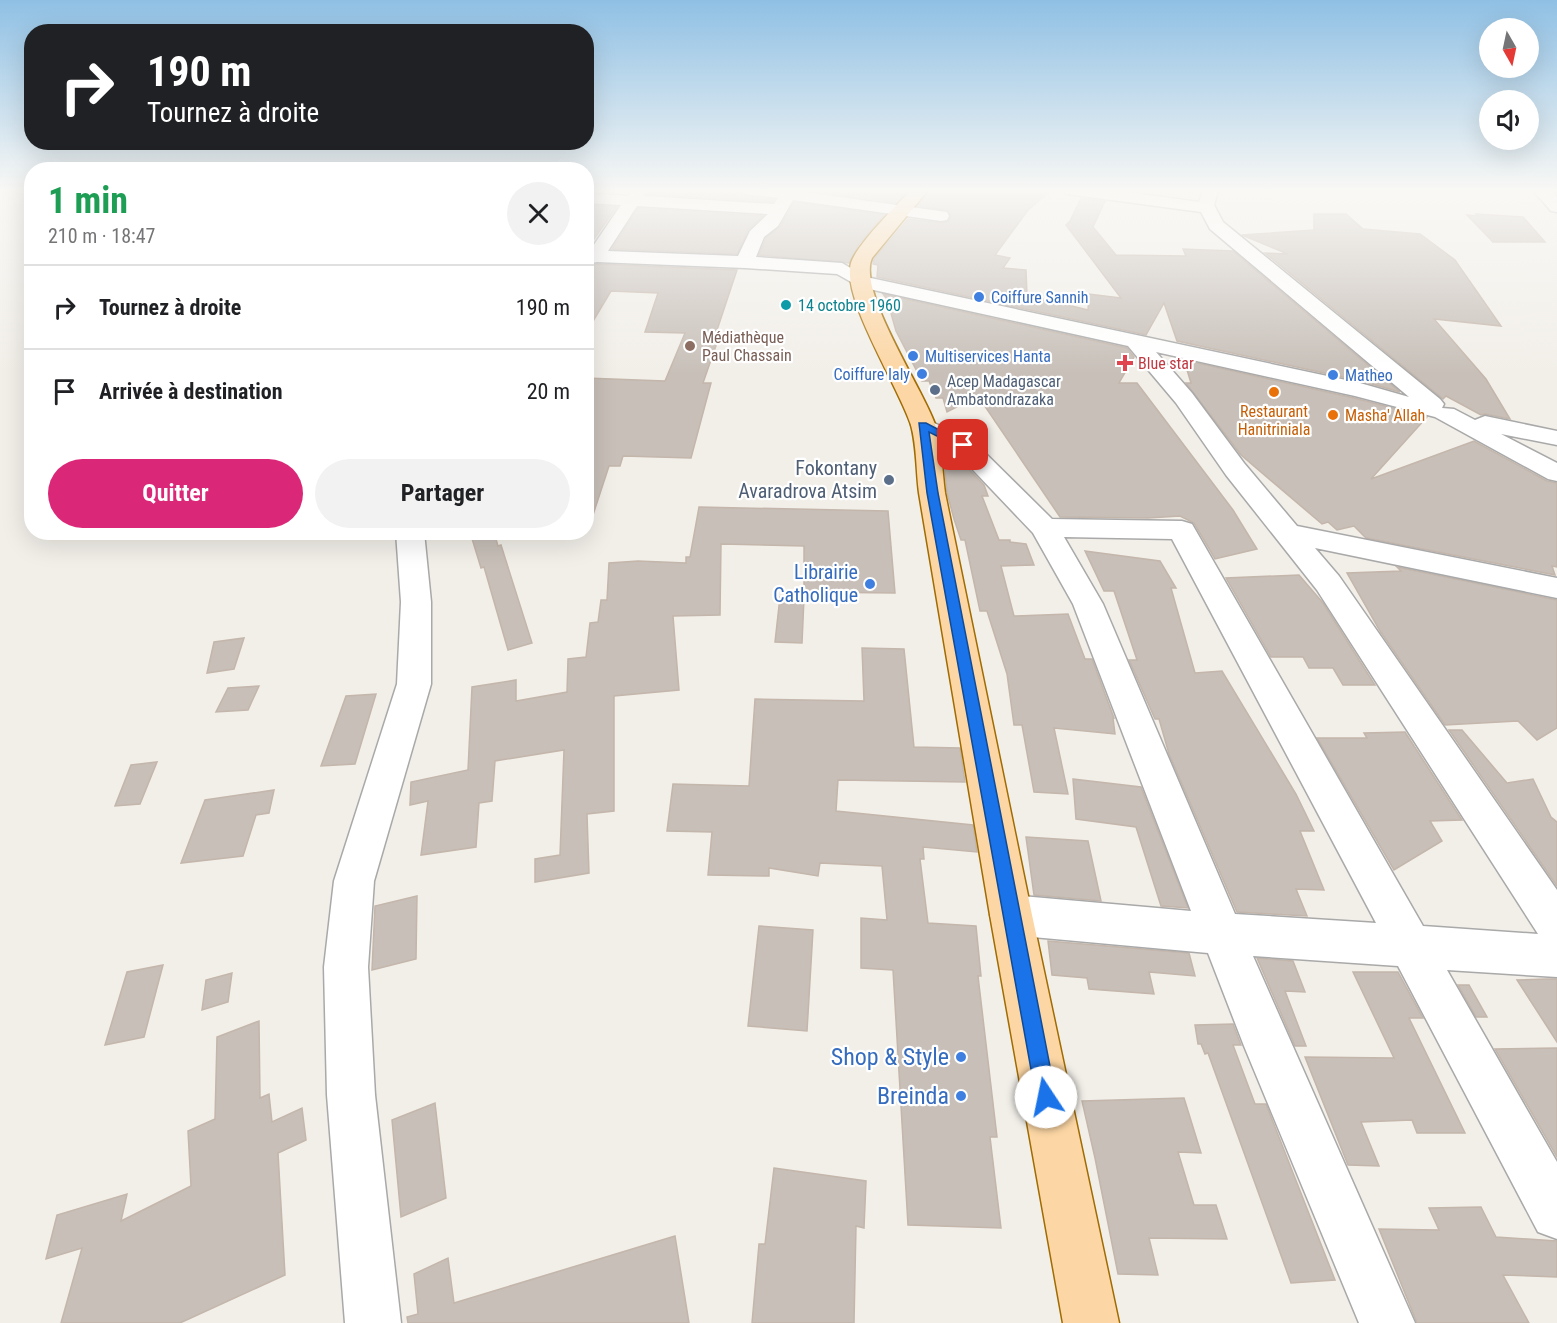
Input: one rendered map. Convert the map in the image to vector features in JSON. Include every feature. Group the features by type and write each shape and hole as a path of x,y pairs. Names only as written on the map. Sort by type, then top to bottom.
{"main road":[{"path":"872,251 860,262 860,280 888,351 923,425 934,505 1091,1323"}],"street":[{"path":"745,262 750,251"},
{"path":"1246,251 1438,411 1557,472"},
{"path":"594,258 745,262 842,269 860,280 1360,390 1438,411 1557,438"},
{"path":"1136,342 1184,398 1235,469 1328,583 1557,926"},
{"path":"1360,390 1361,348"},
{"path":"923,425 963,445 1045,528 1088,604 1224,934 1231,958 1267,1046 1387,1323"},
{"path":"1045,528 1182,530 1557,1213"},
{"path":"1287,533 1557,588"},
{"path":"372,1323 351,1095 346,967 354,881 414,684 416,602 411,540"},
{"path":"1011,915 1224,934 1557,956"}],"building":[{"path":"656,251 738,251 737,254"},
{"path":"761,251 855,251 849,263 759,255"},
{"path":"881,251 998,251 995,255 1010,258 1003,268 1026,270 1027,295 1088,310 1089,294 1121,298 1085,251 1113,251 1116,255 1186,256 1184,251 1233,251 1400,392 1361,381 1177,341 1164,303 1146,335 877,277 878,265 873,264"},
{"path":"1280,251 1443,251 1455,260 1501,326 1434,319 1486,379 1510,419 1481,415 1446,396 1443,399 1265,253 1288,254"},
{"path":"594,265 737,270 715,336 719,337 703,383 711,383 691,458 623,456 620,466 609,466 594,512 594,378 665,381 685,333 645,332 658,293 611,291 594,320"},
{"path":"883,294 1127,348 1134,357 1119,383 1137,383 1233,510 1257,549 1215,559 1194,523 1180,516 1060,517 978,396 947,412 943,398 936,398 929,381 922,381 896,331 887,299"},
{"path":"1184,360 1354,398 1427,417 1371,479 1474,441 1547,481 1557,483 1557,567 1552,566 1555,575 1366,538 1354,526 1337,530 1328,522 1322,524 1241,455 1186,383 1191,383"},
{"path":"944,458 958,458 984,485 988,496 982,496 999,540 1026,544 1034,565 1001,566 1014,616 1068,614 1085,659 1092,659 1114,718 1115,734 1054,728 1068,794 1034,792 1022,725 1014,725 1007,674 987,611 980,611 965,540 961,540 954,519 947,493"},
{"path":"699,507 888,511 895,593 804,592 804,546 721,544 720,615 673,616 679,690 614,696 614,811 587,814 589,873 535,882 535,859 560,855 564,750 495,761 492,801 479,803 476,847 421,855 428,801 410,805 411,782 468,770 472,687 516,680 516,701 567,692 568,659 586,657 590,623 598,622 601,600 607,600 609,563 638,561 686,563 686,557 690,557"},
{"path":"472,540 496,540 498,546 501,545 532,643 508,650 484,567 481,568"},
{"path":"1085,551 1160,561 1176,588 1171,588 1195,673 1222,671 1296,794 1314,831 1300,831 1324,890 1296,889 1307,916 1237,912 1169,754 1159,719 1155,719 1129,660 1137,660 1114,591 1104,591"},
{"path":"1397,567 1557,600 1557,728 1537,740 1518,721 1445,725 1380,631 1347,573 1401,571"},
{"path":"1299,575 1323,603 1375,685 1343,685 1333,668 1309,668 1303,657 1271,657 1226,578"},
{"path":"780,597 804,598 802,643 775,642"},
{"path":"244,638 234,669 207,673 214,642"},
{"path":"862,648 904,649 914,747 960,748 965,782 838,780 836,811 973,825 977,852 923,847 924,859 920,859 928,923 976,926 981,976 978,976 997,1137 990,1137 1001,1228 908,1225 893,970 861,968 861,918 887,920 882,866 820,863 818,876 769,868 769,876 708,875 712,832 667,831 673,784 749,786 755,699 864,701"},
{"path":"259,686 248,710 216,712 228,688"},
{"path":"376,694 355,764 321,766 346,696"},
{"path":"1449,730 1462,730 1507,783 1533,779 1551,817 1557,822 1557,886"},
{"path":"1405,732 1462,820 1430,821 1442,841 1394,870 1317,738 1367,738 1364,733"},
{"path":"157,762 140,804 115,806 131,765"},
{"path":"1073,779 1141,787 1188,908 1161,906 1136,827 1076,819"},
{"path":"274,790 269,813 256,815 243,856 181,863 205,800"},
{"path":"1026,837 1088,841 1101,901 1034,895"},
{"path":"417,896 416,959 372,970 375,906"},
{"path":"759,926 813,930 807,1031 748,1026"},
{"path":"1048,941 1189,953 1195,976 1149,972 1154,994 1089,989 1087,978 1052,975"},
{"path":"1257,958 1293,961 1305,992 1285,991 1306,1046 1295,1046"},
{"path":"163,965 144,1037 105,1045 127,972"},
{"path":"1353,972 1398,972 1423,1018 1409,1018 1465,1133 1417,1133 1412,1120 1361,1122 1379,1166 1348,1165 1305,1057 1394,1058"},
{"path":"232,973 228,1002 202,1010 206,980"},
{"path":"1557,979 1557,1042 1517,980"},
{"path":"1458,985 1469,985 1487,1017 1476,1017"},
{"path":"259,1021 260,1098 269,1094 272,1122 302,1108 306,1140 278,1153 285,1275 180,1323 61,1323 82,1248 46,1259 57,1215 127,1194 121,1221 191,1186 188,1131 215,1119 217,1037"},
{"path":"1233,1024 1241,1045 1233,1045 1255,1104 1266,1104 1335,1280 1291,1283 1208,1053 1205,1054 1201,1044 1198,1044 1195,1025"},
{"path":"1557,1048 1557,1157 1495,1049"},
{"path":"1184,1098 1201,1153 1178,1152 1194,1205 1216,1205 1227,1239 1149,1238 1158,1275 1118,1274 1082,1101"},
{"path":"435,1103 446,1198 401,1217 392,1120"},
{"path":"774,1168 866,1181 864,1228 856,1226 854,1323 752,1323 759,1244 765,1244"},
{"path":"1481,1207 1496,1237 1557,1241 1557,1277 1503,1275 1529,1323 1417,1323 1379,1229 1439,1230 1429,1208"},
{"path":"675,1236 689,1323 408,1323 407,1317 418,1314 414,1274 448,1258 454,1303"}],"place":[{"name":"Coiffure Sannih","path":"979,297"},
{"name":"14 octobre 1960","path":"786,305"},
{"name":"Médiathèque Paul Chassain","path":"690,346"},
{"name":"Multiservices Hanta","path":"913,356"},
{"name":"Blue star","path":"1125,363"},
{"name":"Coiffure Ialy","path":"922,374"},
{"name":"Matheo","path":"1333,375"},
{"name":"Acep Madagascar Ambatondrazaka","path":"935,390"},
{"name":"Restaurant Hanitriniala","path":"1274,392"},
{"name":"Masha' Allah","path":"1333,415"},
{"name":"Fokontany Avaradrova Atsim","path":"889,480"},
{"name":"Librairie Catholique","path":"870,584"},
{"name":"Shop & Style","path":"961,1057"},
{"name":"Breinda","path":"961,1096"}],"route":[{"path":"963,445 923,425 932,493 1046,1097"}]}
